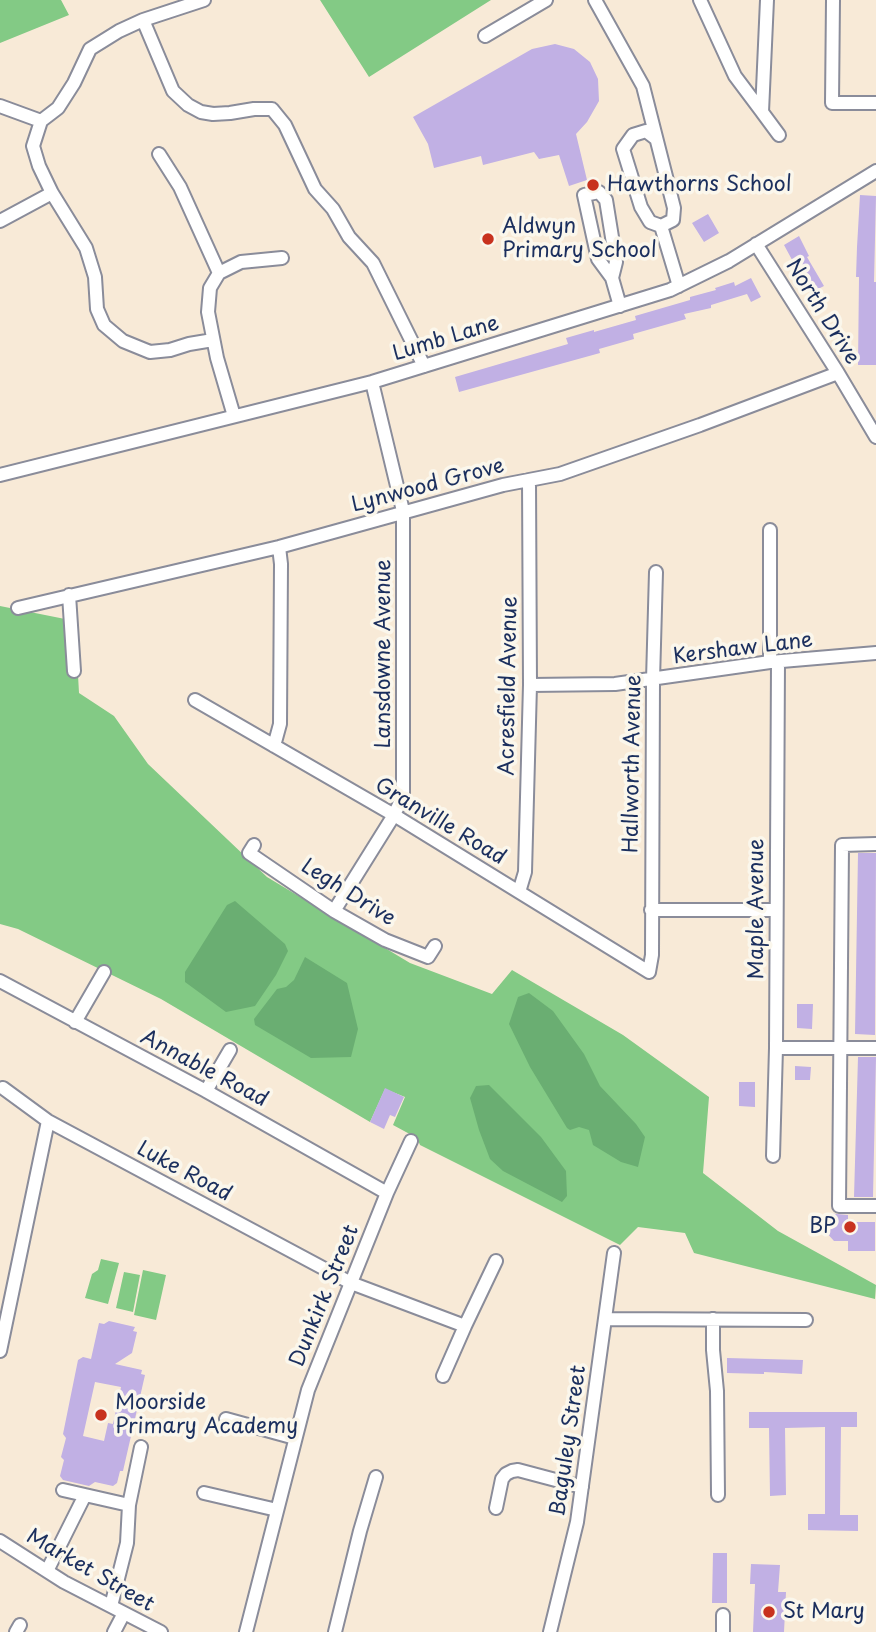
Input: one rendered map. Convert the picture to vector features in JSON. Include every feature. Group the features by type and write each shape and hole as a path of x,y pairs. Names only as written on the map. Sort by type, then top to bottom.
{"street":[{"path":"204,0 143,20 90,48 75,83 58,108 41,121 33,146 52,193 86,248 95,277 97,309 104,325 123,341 150,352 213,340"},
{"path":"485,36 546,0"},
{"path":"595,0 643,86 674,208 673,220 661,226 650,222 641,207 623,149 633,135 646,131 655,138"},
{"path":"700,0 735,76 779,135"},
{"path":"762,112 767,0"},
{"path":"833,0 832,103 876,103"},
{"path":"143,20 173,91 188,105 201,112 213,114 254,109 272,110 285,125 315,189 333,209 349,237 373,263 424,366"},
{"path":"0,106 41,121"},
{"path":"159,154 180,187 219,273"},
{"name":"Lumb Lane","path":"0,475 372,382 670,290 729,261 876,171"},
{"path":"612,278 616,262 606,200 599,192 584,195 598,259 612,278 620,306"},
{"path":"0,221 52,193"},
{"path":"661,226 679,286"},
{"name":"North Drive","path":"756,244 876,437"},
{"path":"234,416 213,340 208,312 210,288 219,273 242,262 282,258"},
{"name":"Lynwood Grove","path":"18,608 278,547 503,485 560,474 838,373"},
{"name":"Lansdowne Avenue","path":"334,911 403,796 403,511 372,382"},
{"name":"Acresfield Avenue","path":"519,892 525,872 530,685 529,480"},
{"name":"Maple Avenue","path":"770,530 776,910 773,1156"},
{"path":"274,746 280,724 281,564 278,547"},
{"name":"Hallworth Avenue","path":"652,955 656,572"},
{"path":"69,596 74,671"},
{"name":"Kershaw Lane","path":"530,685 615,684 774,662 876,653"},
{"name":"Granville Road","path":"195,700 394,815 649,972 652,955"},
{"path":"876,844 842,845 839,1048 839,1206 876,1206"},
{"name":"Legh Drive","path":"254,845 249,853 334,911 385,940 428,957 435,946"},
{"path":"651,910 776,910"},
{"path":"75,1022 104,972"},
{"name":"Annable Road","path":"0,981 206,1091 387,1193"},
{"path":"776,1048 876,1048"},
{"path":"206,1091 230,1050"},
{"name":"Luke Road","path":"3,1088 48,1121 351,1283 465,1326"},
{"path":"0,1351 48,1121"},
{"name":"Dunkirk Street","path":"246,1632 307,1390 387,1193 411,1141"},
{"name":"Baguley Street","path":"550,1632 577,1522 614,1253"},
{"path":"443,1376 496,1261"},
{"path":"606,1319 806,1320"},
{"path":"713,1319 718,1495"},
{"path":"226,1419 295,1438"},
{"path":"111,1606 127,1543 130,1505 141,1447"},
{"path":"496,1508 502,1479 509,1472 518,1471 582,1486"},
{"path":"335,1632 376,1477"},
{"path":"63,1490 130,1505"},
{"path":"204,1493 277,1510"},
{"path":"47,1571 85,1495"},
{"name":"Market Street","path":"0,1541 64,1581 161,1632"},
{"path":"114,1632 124,1613"},
{"path":"723,1615 723,1632"}],"green space":[{"path":"0,0 61,0 69,15 0,43"},
{"path":"320,0 491,0 369,77"},
{"path":"0,606 75,621 79,693 114,716 148,764 267,877 410,963 492,994 512,970 623,1035 709,1097 703,1173 778,1231 876,1285 875,1299 694,1253 685,1233 638,1227 620,1245 420,1145 417,1138 393,1125 405,1097 385,1089 370,1122 161,999 18,929 0,924"},
{"path":"235,901 285,944 288,951 255,1006 226,1012 185,982 185,972 227,905"},
{"path":"305,957 347,983 358,1029 351,1057 311,1058 255,1025 254,1019 277,989 286,987 294,980"},
{"path":"529,993 553,1011 584,1054 600,1086 645,1137 638,1167 621,1162 593,1145 589,1130 567,1128 530,1067 509,1024 518,997"},
{"path":"489,1085 541,1137 566,1171 567,1196 562,1202 503,1171 490,1159 470,1098 476,1086"},
{"path":"101,1259 119,1263 108,1304 85,1298 92,1274 98,1270"},
{"path":"143,1270 166,1275 156,1320 134,1315"},
{"path":"124,1272 140,1275 133,1312 116,1308"}],"building":[{"path":"555,44 574,49 590,62 598,79 599,101 587,122 576,134 587,180 569,186 559,155 539,159 534,152 483,165 481,156 434,168 428,144 413,117 532,49"},
{"path":"860,195 876,196 876,365 858,365 859,277 856,277"},
{"path":"708,214 719,233 704,242 692,223"},
{"path":"799,236 809,256 807,257 824,286 810,293 784,245"},
{"path":"751,278 761,297 751,302 747,294 711,305 711,308 684,314 686,319 633,334 634,339 599,349 600,353 459,392 455,377 568,344 566,338 636,320 635,316 690,300 690,297 734,282 735,286"},
{"path":"858,853 876,853 875,1035 855,1034"},
{"path":"797,1004 813,1004 812,1029 797,1028"},
{"path":"858,1057 876,1057 873,1197 854,1197"},
{"path":"795,1066 811,1067 810,1080 795,1080"},
{"path":"739,1082 755,1082 755,1107 739,1106"},
{"path":"385,1088 404,1097 395,1117 390,1115 384,1129 370,1122"},
{"name":"BP","path":"825,1213 848,1215 848,1222 875,1222 875,1251 848,1251 848,1241 834,1241 825,1231"},
{"path":"109,1321 135,1327 133,1331 137,1332 132,1353 115,1364 142,1370 141,1374 145,1375 123,1471 120,1471 117,1483 113,1486 95,1482 89,1486 63,1480 60,1476 66,1438 63,1434 78,1360 83,1357 91,1359 99,1323","holes":["95,1382 121,1387 113,1424 108,1423 104,1441 83,1436"]},
{"path":"727,1358 803,1360 802,1374 727,1373"},
{"path":"749,1412 857,1412 857,1427 841,1427 840,1515 858,1515 858,1531 808,1530 808,1514 825,1514 825,1427 785,1428 786,1495 770,1496 769,1428 749,1428"},
{"path":"713,1553 727,1553 727,1603 712,1603"},
{"name":"St Mary","path":"751,1564 780,1565 778,1592 786,1592 784,1632 753,1632 755,1584 750,1584"}],"place":[{"name":"Hawthorns School","path":"593,185"},
{"name":"Aldwyn Primary School","path":"488,239"},
{"name":"BP","path":"850,1227"},
{"name":"Moorside Primary Academy","path":"101,1415"},
{"name":"St Mary","path":"769,1612"}]}
